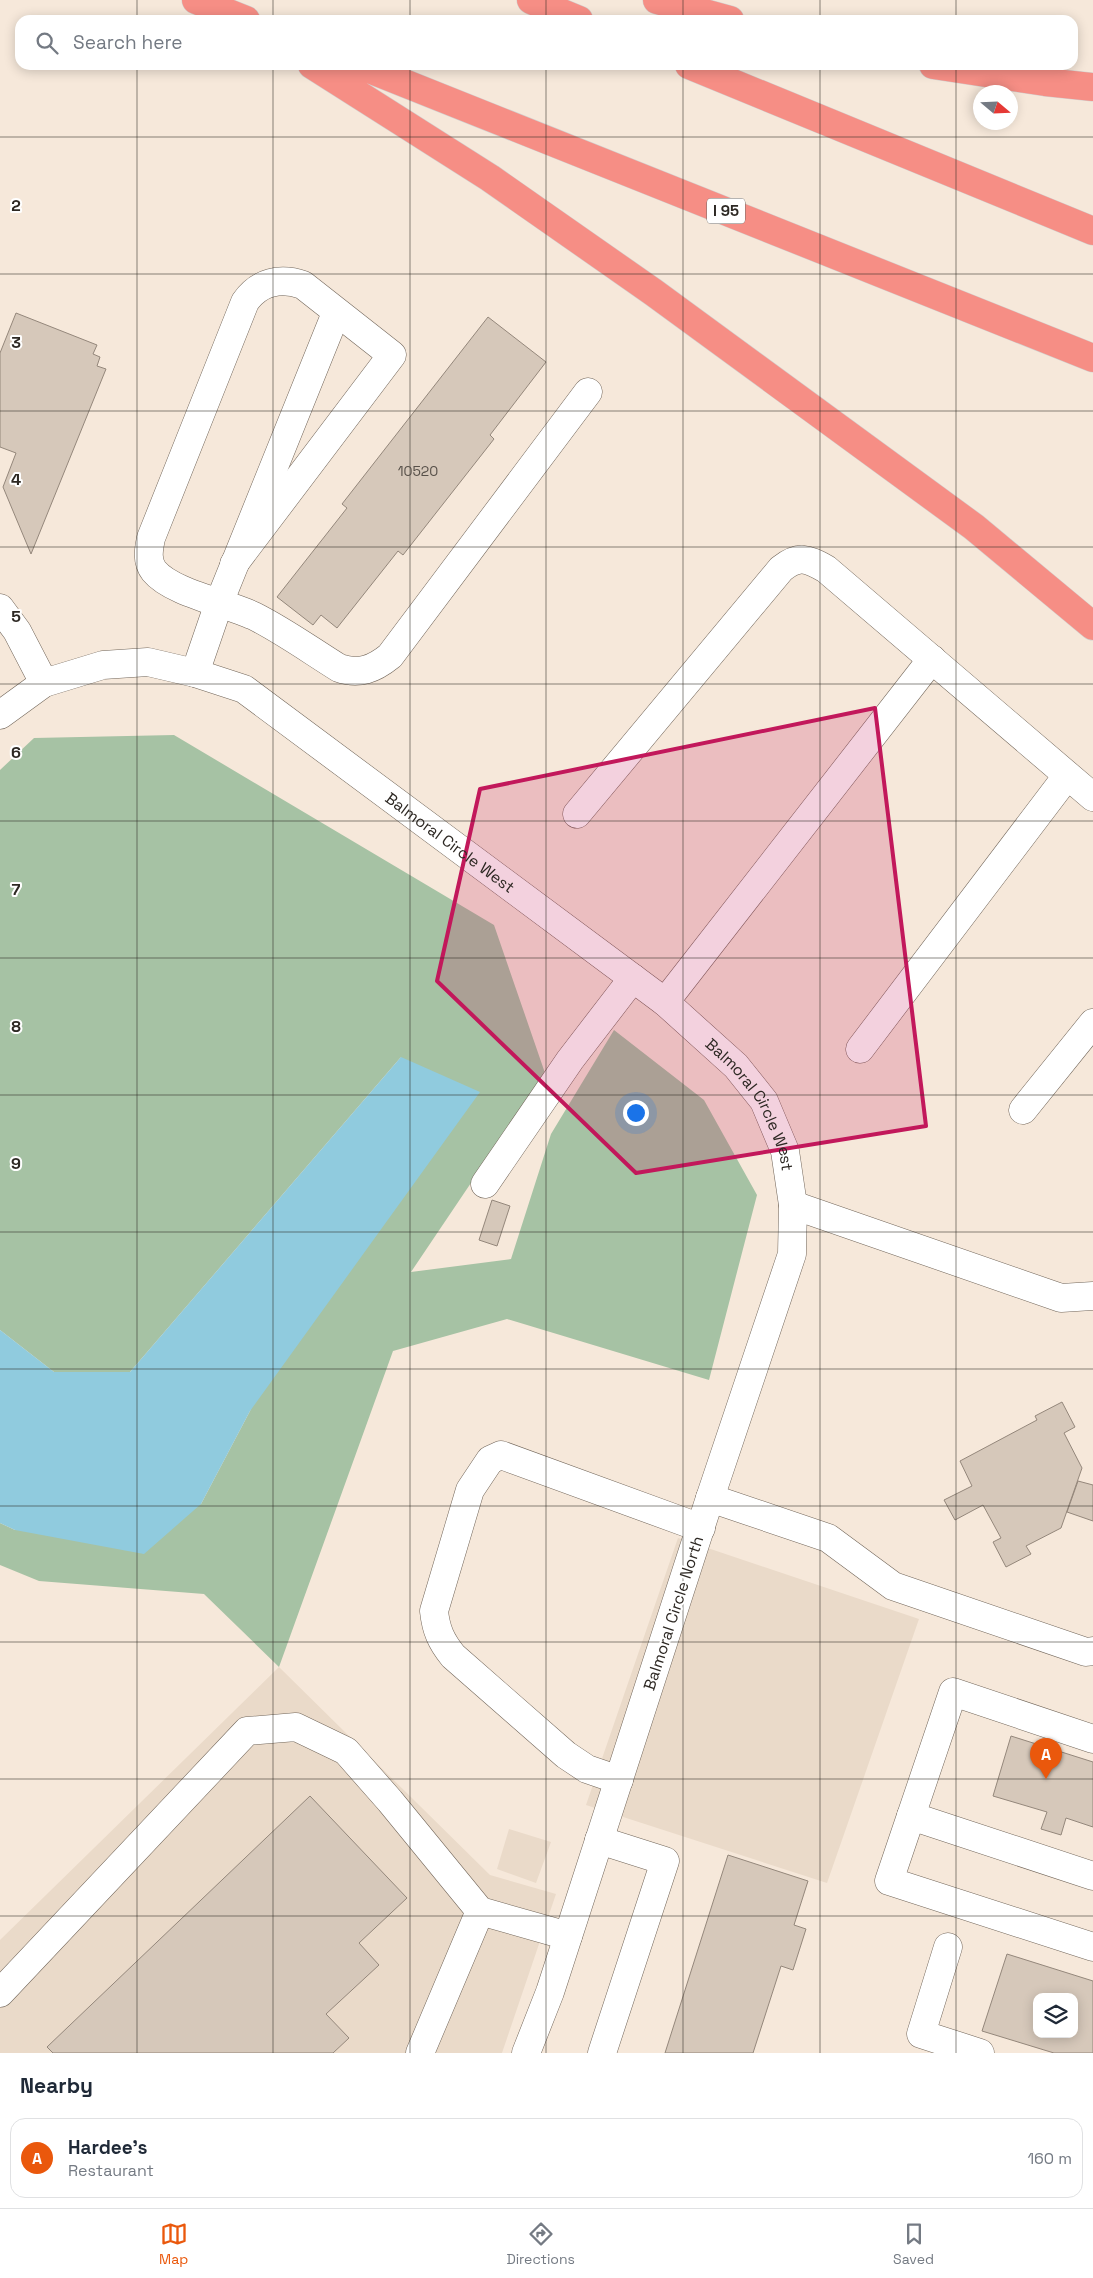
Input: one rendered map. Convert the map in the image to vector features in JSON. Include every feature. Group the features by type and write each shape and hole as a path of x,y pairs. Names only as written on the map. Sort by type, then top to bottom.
{"highway":[{"path":"196,0 232,15"},
{"path":"531,0 568,15"},
{"path":"657,0 712,15"},
{"path":"320,70 490,178 653,292 974,527 1093,626"},
{"name":"I 95","path":"372,70 1093,358"},
{"path":"701,70 1093,231"},
{"path":"966,70 1093,87"}],"street":[{"path":"234,564 392,356 303,285 292,281 277,280 263,286 252,292 245,302 151,538 148,554 153,570 164,579 252,615 282,631 339,668 349,671 363,671 377,667 390,656 588,392"},
{"path":"195,673 234,564 336,313"},
{"path":"577,814 781,569 794,559 809,560 826,569 1093,797"},
{"path":"0,608 17,631 44,683"},
{"path":"665,1002 932,659"},
{"name":"Balmoral Circle West","path":"0,715 44,683 103,665 148,662 195,673 244,689 665,1002 736,1066 764,1101 785,1151 793,1205"},
{"path":"860,1050 1067,776"},
{"path":"485,1184 570,1060 633,978"},
{"path":"1023,1110 1093,1023"},
{"path":"793,1205 1061,1298 1093,1296"},
{"name":"Balmoral Circle North","path":"526,2053 540,2019 568,1936 710,1498 792,1254 793,1205"},
{"path":"619,1780 587,1769 566,1755 453,1656 442,1642 436,1627 434,1611 470,1490 490,1460 501,1455 701,1528"},
{"path":"710,1498 828,1538 893,1586 1091,1645"},
{"path":"1093,1739 953,1692 889,1881 1093,1946"},
{"path":"0,1993 247,1731 296,1727 346,1751 390,1801 480,1911 568,1936"},
{"path":"911,1816 1093,1876"},
{"path":"599,1840 664,1862 602,2053"},
{"path":"420,2053 480,1911"},
{"path":"948,1947 921,2034 980,2053"}],"highlighted area":[{"path":"875,708 926,1126 636,1173 437,981 480,789"}],"shaded area":[{"path":"678,1538 919,1619 827,1883 586,1805"},
{"path":"279,1667 490,1875 556,1894 502,2053 0,2053 0,1940"},
{"path":"509,1829 551,1842 536,1883 497,1869"}],"green space":[{"path":"174,735 494,925 545,1073 411,1272 511,1259 551,1134 614,1030 704,1100 757,1195 709,1380 507,1319 393,1351 279,1667 204,1594 39,1581 0,1565 0,1523 15,1530 201,1504 250,1411 401,1057 130,1372 54,1372 0,1330 0,770 34,738"}],"water":[{"path":"401,1057 480,1092 250,1411 201,1504 144,1554 15,1530 0,1523 0,1330 54,1372 130,1372"}],"building":[{"path":"16,313 97,345 93,354 100,357 97,366 106,369 31,554 3,487 16,453 0,447 0,353"},
{"path":"488,317 546,362 490,435 494,439 403,555 398,551 337,628 321,615 313,625 277,597 347,508 342,504"},
{"path":"492,1200 510,1206 497,1246 479,1240"},
{"path":"1062,1402 1075,1427 1064,1433 1082,1468 1061,1528 1026,1546 1031,1554 1006,1567 993,1542 1001,1538 983,1505 955,1520 944,1500 972,1486 960,1461 1037,1420 1035,1416"},
{"path":"1078,1481 1093,1485 1093,1521 1067,1512"},
{"path":"1011,1736 1093,1762 1093,1827 1066,1818 1061,1835 1041,1829 1047,1812 993,1796"},
{"path":"310,1796 407,1898 359,1943 379,1965 326,2014 349,2038 333,2053 53,2053 47,2047"},
{"path":"728,1855 808,1881 794,1925 806,1929 793,1970 781,1966 753,2053 665,2053"},
{"path":"1007,1954 1093,1981 1093,2053 1054,2053 982,2031"}],"place":[{"name":"Hardee's","path":"1046,1779"}]}
